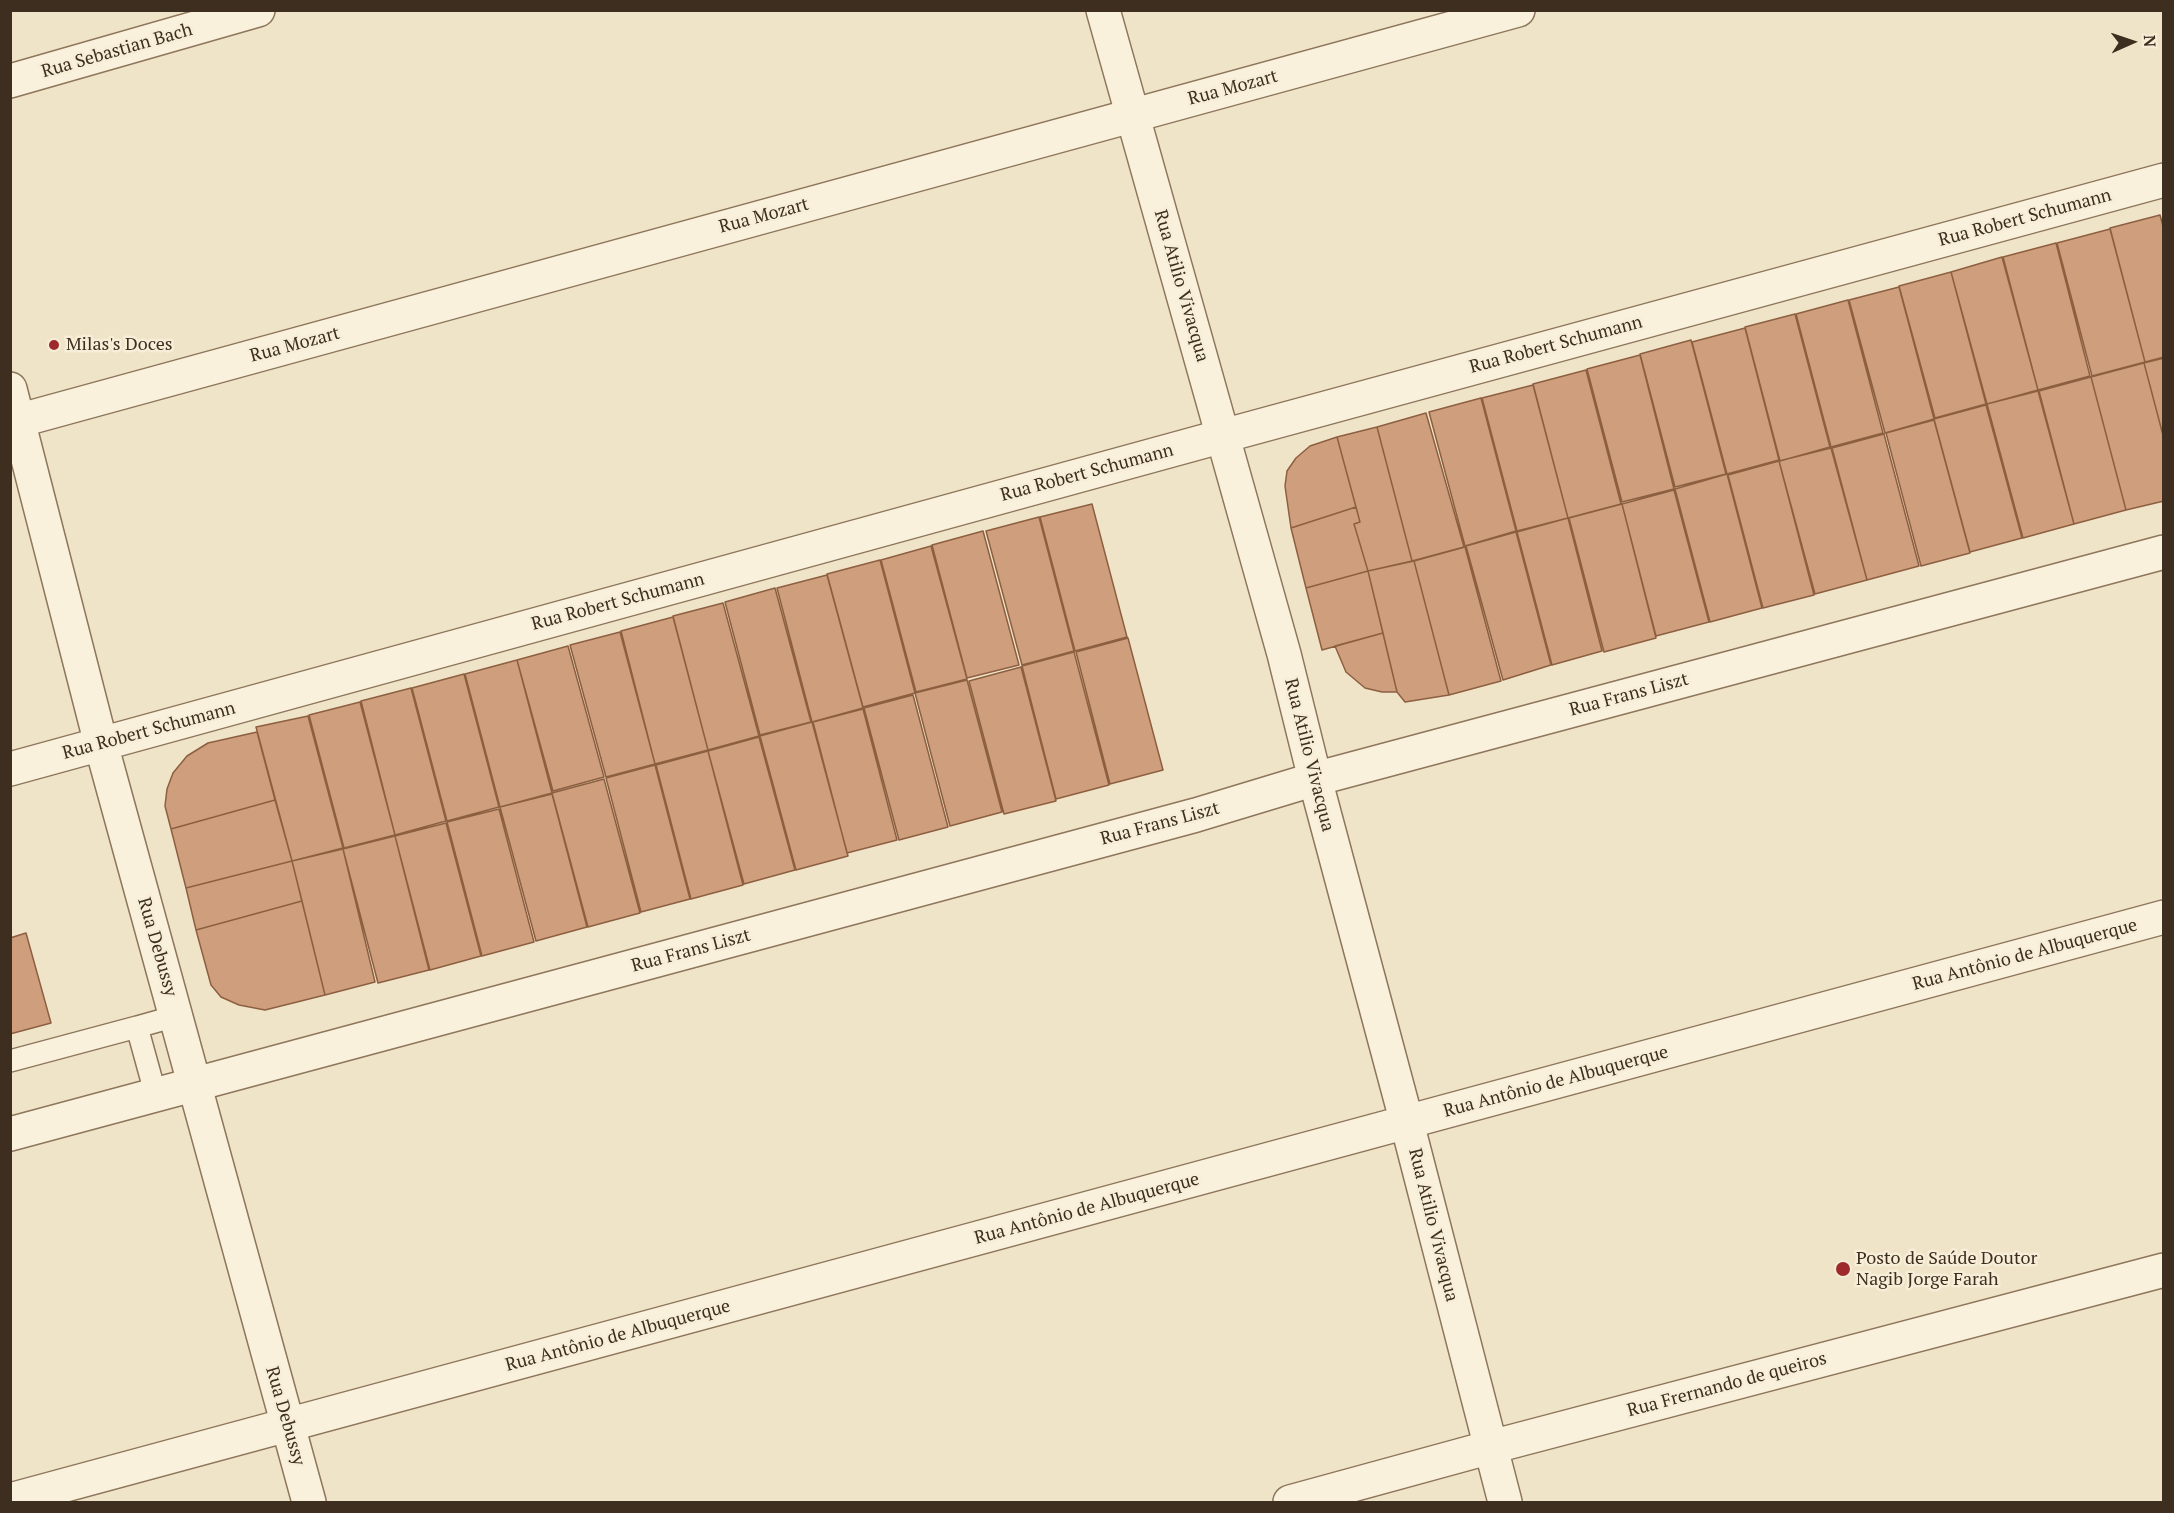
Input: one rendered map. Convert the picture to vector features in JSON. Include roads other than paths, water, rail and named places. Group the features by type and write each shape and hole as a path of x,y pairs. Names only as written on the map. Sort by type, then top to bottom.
{"street":[{"name":"Rua Sebastian Bach","path":"10,81 258,10"},
{"name":"Rua Atilio Vivacqua","path":"1102,10 1284,654 1505,1503"},
{"name":"Rua Mozart","path":"15,422 1518,10"},
{"name":"Rua Robert Schumann","path":"10,769 2163,180"},
{"name":"Rua Debussy","path":"10,390 15,422 101,744 309,1503"},
{"name":"Rua Frans Liszt","path":"10,1134 1185,819 1315,779 2163,552"},
{"name":"Rua Antônio de Albuquerque","path":"10,1500 2163,917"},
{"name":"Rua Frernando de queiros","path":"1290,1503 1491,1447 2163,1270"}],"lane":[{"path":"10,1061 176,1016"},
{"path":"137,1027 156,1096"}],"place":[{"name":"Milas's Doces","path":"54,345"},
{"name":"Posto de Saúde Doutor Nagib Jorge Farah","path":"1843,1269"}]}
